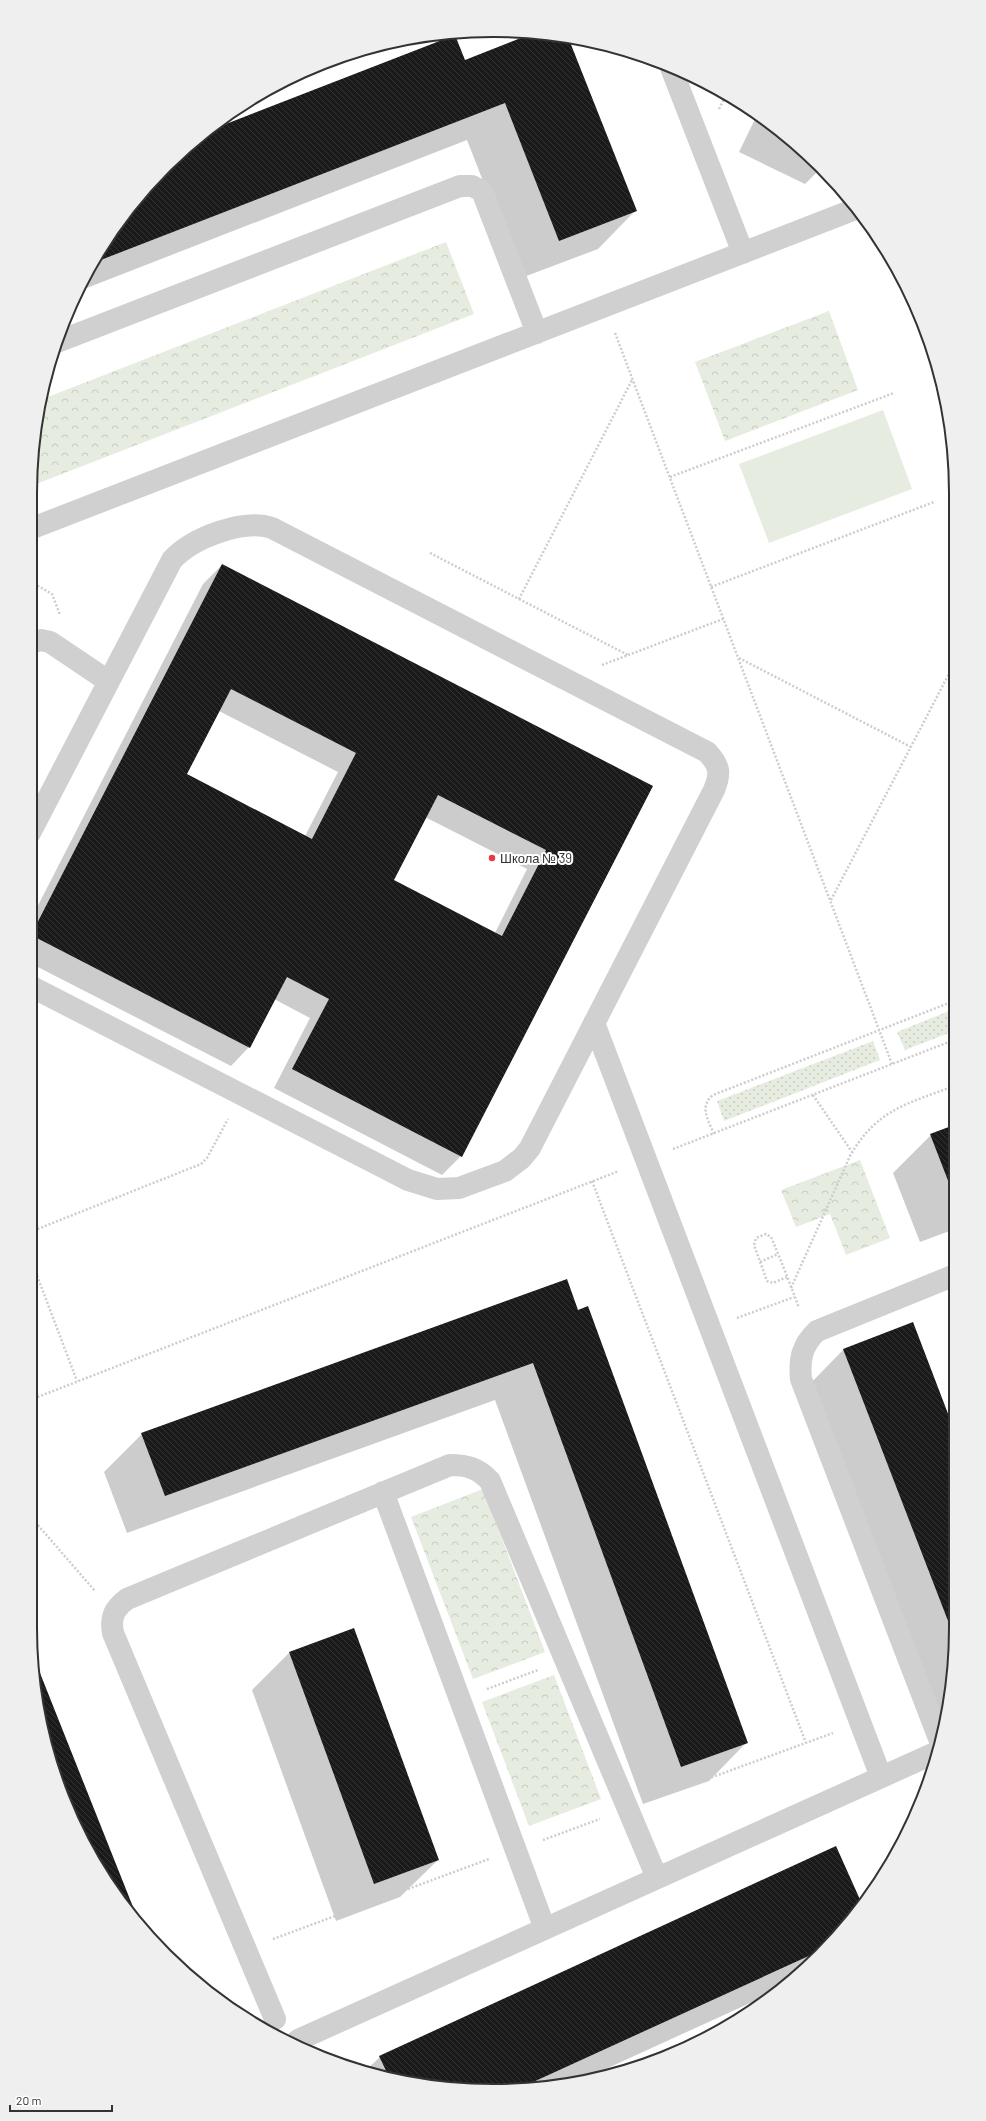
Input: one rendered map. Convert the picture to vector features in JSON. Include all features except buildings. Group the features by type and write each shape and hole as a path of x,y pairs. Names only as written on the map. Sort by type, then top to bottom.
{"lane":[{"path":"674,75 743,253"},
{"path":"64,339 460,186 466,185 482,191 537,333"},
{"path":"37,526 851,211"},
{"path":"37,819 166,569 178,552 192,543 242,525 255,524 272,528 566,678 707,752 718,767 719,778 530,1148 522,1158 505,1171 459,1188 437,1189 408,1180 37,990"},
{"path":"37,641 50,642 108,681"},
{"path":"594,1023 881,1777"},
{"path":"936,1732 801,1379 800,1363 803,1349 810,1338 817,1331 949,1278"},
{"path":"278,2030 266,2022 246,1949 113,1633 111,1622 113,1612 127,1599 450,1465 465,1464 483,1473 490,1481 657,1878"},
{"path":"383,1492 545,1929"},
{"path":"303,2042 545,1929 931,1755"}],"path":[{"path":"605,306 892,1064"},
{"path":"519,599 633,379"},
{"path":"670,477 894,393"},
{"path":"711,587 934,502"},
{"path":"430,553 628,655"},
{"path":"566,678 723,619"},
{"path":"738,658 910,748"},
{"path":"831,901 949,674"},
{"path":"714,1134 705,1113 705,1106 713,1095 949,1004"},
{"path":"37,1397 949,1042"},
{"path":"791,1288 852,1152 860,1140 884,1115 900,1107 949,1088"},
{"path":"37,1229 201,1164 213,1148 240,1094"},
{"path":"813,1095 852,1152"},
{"path":"592,1181 806,1743"},
{"path":"787,1277 773,1283 769,1282 760,1262 754,1243 756,1238 766,1234 770,1235 787,1277 810,1338"},
{"path":"760,1262 778,1254"},
{"path":"37,1275 77,1381"},
{"path":"711,1328 794,1297"},
{"path":"37,1524 113,1612"},
{"path":"459,1699 565,1660"},
{"path":"246,1949 860,1723"}],"green space":[{"path":"446,242 474,314 37,484 41,433 48,397"},
{"path":"829,311 858,390 725,441 695,362"},
{"path":"883,410 912,489 769,543 739,464"},
{"path":"949,1011 949,1033 905,1050 897,1032"},
{"path":"873,1041 880,1060 724,1121 717,1101"},
{"path":"860,1160 890,1238 846,1255 830,1214 796,1227 781,1190"},
{"path":"483,1489 545,1652 473,1679 411,1517"},
{"path":"554,1675 601,1799 529,1826 482,1702"}],"place":[{"name":"Школа № 39","path":"492,858"}]}
